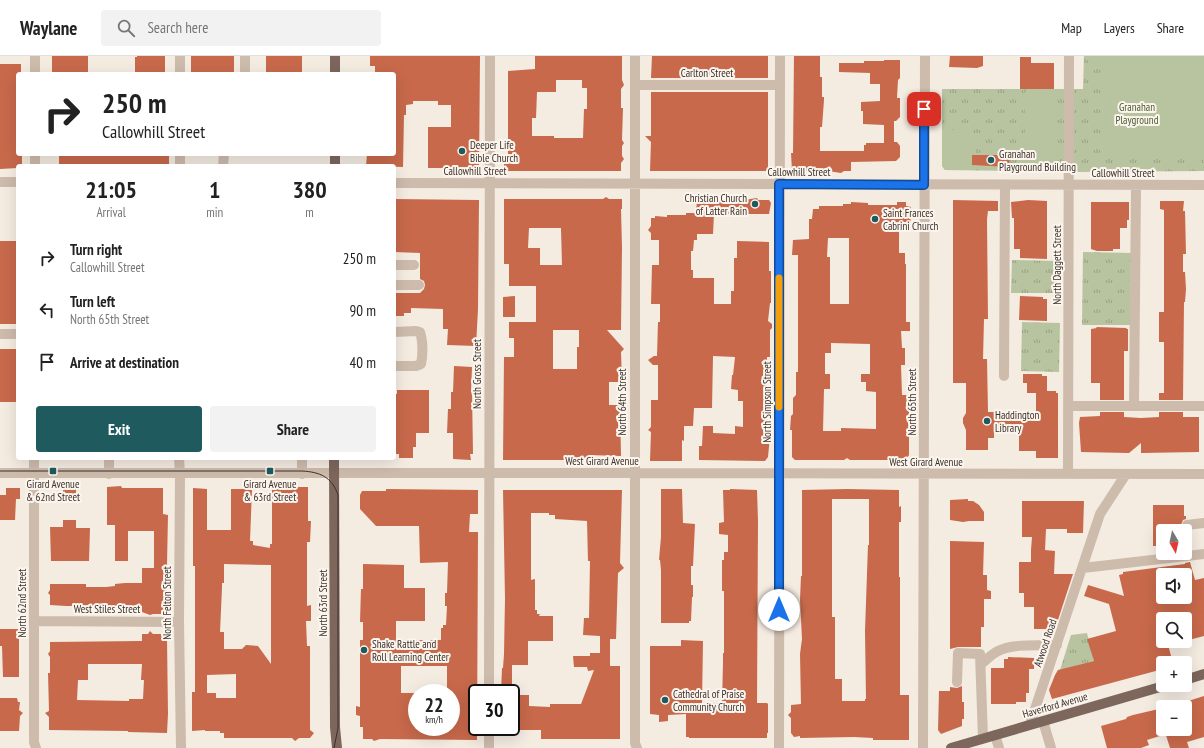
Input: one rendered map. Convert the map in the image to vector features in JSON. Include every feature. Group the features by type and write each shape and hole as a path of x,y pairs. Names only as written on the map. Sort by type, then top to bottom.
{"main road":[{"path":"335,56 335,72"},
{"name":"North 63rd Street","path":"334,460 335,726 337,748"},
{"path":"1192,678 1204,674"},
{"name":"Haverford Avenue","path":"957,747 1030,724 1156,688"}],"street":[{"path":"35,56 35,72"},
{"path":"180,56 180,72"},
{"path":"245,56 245,72"},
{"name":"North Gross Street","path":"489,684 490,56"},
{"name":"North 64th Street","path":"635,56 634,473 635,743 637,748"},
{"name":"North Simpson Street","path":"779,748 780,56"},
{"name":"North 65th Street","path":"923,748 925,56"},
{"name":"North Daggett Street","path":"1068,474 1069,56"},
{"name":"Carlton Street","path":"635,85 780,85"},
{"path":"0,182 16,182"},
{"name":"Callowhill Street","path":"396,183 1204,186"},
{"path":"1004,376 1005,185"},
{"path":"1134,406 1136,185"},
{"path":"396,265 414,265"},
{"path":"396,285 419,285"},
{"path":"396,332 420,332 422,337 422,359 421,364 416,366 396,366"},
{"path":"0,334 16,334"},
{"path":"1068,406 1204,406"},
{"name":"North 62nd Street","path":"34,460 34,742 36,748"},
{"path":"109,460 109,474"},
{"name":"North Felton Street","path":"179,460 180,748"},
{"path":"302,460 302,474"},
{"name":"West Girard Avenue","path":"0,473 334,474 489,472 1204,474"},
{"path":"1126,474 1100,514 1083,568 1204,554"},
{"path":"1192,524 1204,523"},
{"name":"Atwood Road","path":"1030,724 1083,568"},
{"name":"West Stiles Street","path":"34,621 179,622"},
{"path":"981,664 997,651 1006,648 1015,646 1057,645"},
{"path":"957,682 958,653 980,654 983,738"},
{"path":"1043,721 1051,748"},
{"path":"995,735 999,748"},
{"path":"489,736 489,748"}],"green space":[{"name":"Granahan Playground","path":"1084,56 1204,56 1204,171 1081,172 945,170 942,166 942,89 1083,89"},
{"path":"1101,56 1204,56 1204,154 1100,157"},
{"path":"1028,89 1052,89 1054,93 1054,161 1051,164 1028,164 1025,160 1025,93"},
{"path":"942,130 961,131 973,143 976,155 972,155 971,170 945,170 942,166"},
{"path":"1083,252 1131,253 1130,325 1082,325"},
{"path":"1012,260 1057,261 1057,293 1011,293"},
{"path":"1022,322 1060,323 1059,372 1021,371"},
{"path":"1087,633 1094,661 1060,670 1071,635"}],"building":[{"path":"52,56 88,56 88,72 52,72"},
{"path":"165,56 165,72 135,72 135,57"},
{"path":"191,56 234,56 234,72 191,72"},
{"path":"266,56 302,56 302,72 266,72"},
{"path":"370,56 480,56 479,170 428,168 428,127 451,127 451,105 438,105 438,101 413,101 413,104 406,105 406,115 404,115 403,167 396,167 396,164 366,164 367,156 396,156 396,72 375,72 375,66 370,66"},
{"path":"535,56 622,56 622,80 624,85 621,89 621,108 623,108 622,140 624,143 622,146 622,156 624,159 621,163 621,171 504,171 504,161 508,161 508,71 535,69","holes":["556,80 582,80 582,88 587,88 587,109 584,109 583,138 532,136 532,118 536,118 537,92 556,92"]},
{"path":"652,56 768,56 768,78 651,78"},
{"path":"794,56 820,56 820,77 822,77 822,97 824,97 824,100 822,127 820,127 820,151 864,151 864,145 866,145 866,143 884,143 884,125 863,124 863,111 861,111 861,102 880,101 880,84 870,84 870,73 839,72 839,63 864,63 864,61 900,60 900,78 898,80 897,98 900,98 900,117 894,121 894,142 897,142 900,146 900,157 896,161 851,162 851,171 844,171 841,173 822,170 792,171 791,153 793,153"},
{"path":"950,56 983,56 983,66 977,68 949,67"},
{"path":"1020,57 1031,57 1031,63 1054,63 1054,89 1020,89"},
{"path":"0,64 21,64 21,72 16,72 16,156 22,156 22,164 16,164 16,168 0,169"},
{"path":"651,92 768,92 768,171 650,171 651,142 645,136 651,136"},
{"name":"Granahan Playground Building","path":"972,155 1010,155 1009,167 972,165"},
{"path":"59,156 169,156 169,164 59,164"},
{"path":"606,197 609,199 622,199 621,330 607,330 624,349 621,352 622,382 609,382 609,405 620,405 621,456 589,455 589,460 503,460 504,357 514,357 514,338 509,338 509,322 536,322 536,286 509,286 509,264 504,264 504,199 603,199","holes":["529,228 561,228 562,265 540,265 540,248 528,248","553,330 579,330 577,369 553,369"]},
{"path":"757,198 758,200 769,200 771,203 769,214 714,214 713,234 697,234 697,240 694,240 693,251 691,251 691,270 693,270 693,278 714,278 714,304 731,304 731,291 734,291 734,258 737,258 737,241 769,242 771,303 768,321 772,324 772,328 770,330 770,357 767,357 767,426 771,426 768,457 765,461 699,460 699,446 702,446 703,426 713,426 713,433 735,434 735,426 743,427 743,401 738,401 738,390 731,389 735,357 713,356 712,408 694,408 693,426 684,426 682,461 650,461 651,432 648,430 651,427 651,400 658,400 658,365 653,365 648,360 654,356 657,356 658,322 660,322 660,304 651,304 652,265 659,265 659,240 651,240 651,233 648,230 651,226 651,218 655,218 655,216 667,217 667,215 686,215 686,213 696,213 697,200 744,201"},
{"path":"396,199 479,200 478,309 476,346 447,345 448,329 443,329 443,309 411,308 411,313 404,313 404,316 396,316 396,293 420,293 424,289 424,281 420,279 420,253 396,252"},
{"path":"953,200 998,201 998,211 988,211 987,219 988,319 984,319 983,359 987,359 988,412 1011,412 1011,417 1036,417 1036,393 1027,393 1027,383 1023,383 1023,374 1042,374 1042,376 1047,376 1047,391 1056,391 1056,393 1058,393 1058,458 1036,458 1036,451 1019,451 1019,431 994,431 994,438 988,438 988,450 966,450 966,430 963,423 963,418 966,413 966,383 953,383"},
{"path":"1028,200 1047,201 1047,259 1020,258 1020,249 1014,249 1014,218 1012,218 1011,202"},
{"path":"1160,201 1184,201 1183,211 1185,211 1186,254 1183,254 1183,272 1185,272 1186,289 1184,302 1183,400 1159,400 1159,393 1164,393 1164,342 1159,342 1159,312 1164,312 1164,210 1160,209"},
{"path":"851,202 868,203 868,205 897,205 897,202 906,202 906,206 911,207 910,230 899,231 899,253 905,253 906,264 906,322 910,322 910,331 901,331 902,348 905,348 905,365 901,365 902,395 906,395 910,399 909,455 906,459 892,460 850,460 847,458 844,460 795,460 792,457 792,430 790,430 791,416 793,414 793,398 796,395 796,372 798,372 798,255 792,255 793,240 809,239 809,219 812,219 813,209 819,209 819,206 843,206 843,204 851,204","holes":["828,238 849,238 849,304 830,304 830,257 827,257","831,343 870,344 870,374 861,374 861,382 866,382 866,391 876,392 876,429 841,428 841,431 823,431 824,389 830,389 830,374 825,374 825,353 831,353"]},
{"path":"1091,202 1129,202 1129,220 1127,220 1127,228 1120,228 1120,249 1113,249 1113,251 1097,251 1091,249"},
{"path":"0,241 16,241 16,324 0,324"},
{"path":"515,296 515,317 503,317 503,297"},
{"path":"1020,296 1043,297 1043,299 1047,299 1047,321 1019,320"},
{"path":"1096,327 1128,329 1128,351 1124,351 1124,400 1100,400 1100,383 1091,383 1091,329 1097,328"},
{"path":"0,349 16,349 16,402 0,402"},
{"path":"454,366 472,367 471,392 473,454 470,454 471,460 453,459 453,433 447,433 448,409 451,409 451,392 453,392"},
{"path":"397,390 429,390 429,433 416,433 416,447 413,447 413,458 399,458 399,454 396,454"},
{"path":"1100,412 1124,412 1124,417 1141,418 1159,417 1159,412 1183,412 1183,417 1199,417 1199,452 1141,453 1141,443 1129,453 1081,452 1080,417 1100,416"},
{"path":"63,486 76,486 76,501 63,501"},
{"path":"121,486 122,488 163,488 163,514 168,515 166,614 150,615 142,612 142,606 50,605 50,595 48,593 50,590 50,584 86,584 86,587 106,587 115,586 115,584 142,583 142,568 154,568 154,531 128,531 128,561 115,561 115,525 107,525 107,487"},
{"path":"308,487 308,521 311,521 310,542 307,542 307,606 311,605 311,621 306,621 307,646 310,646 310,730 314,733 310,738 299,738 295,741 292,738 224,738 224,733 220,733 220,731 192,731 192,692 195,692 195,566 193,566 193,488 207,489 207,530 231,530 231,489 252,489 250,541 253,541 253,545 270,548 270,544 272,544 272,489","holes":["224,564 271,565 271,664 258,646 246,645 242,649 224,649 224,632 220,632","236,674 236,698 216,698 216,693 207,693 207,675"]},
{"path":"6,488 20,488 20,499 16,499 15,520 0,520 0,495 6,495"},
{"path":"386,489 478,490 478,514 470,514 469,532 478,532 477,684 468,684 468,736 477,736 477,740 380,739 374,741 372,739 363,739 363,727 360,727 360,716 356,715 356,706 360,707 360,640 363,640 363,622 360,622 361,589 363,589 363,564 404,565 404,588 425,588 425,621 396,621 396,640 441,640 441,628 443,628 443,625 446,625 447,606 445,606 445,593 447,593 448,562 420,563 419,526 376,526 360,509 360,495 362,491 386,491"},
{"path":"661,489 682,489 683,523 695,524 693,566 691,566 691,585 693,585 693,597 691,621 689,621 689,623 661,623 661,570 659,560 661,537"},
{"path":"503,490 622,490 620,563 624,568 618,573 616,639 610,639 610,666 620,666 620,739 541,739 541,730 520,730 520,695 529,695 529,706 550,707 550,704 581,704 594,670 588,671 587,667 574,667 573,656 590,656 590,653 600,653 600,636 583,635 584,618 589,618 590,561 588,561 587,521 555,519 555,515 549,515 549,513 531,513 531,580 535,579 535,610 537,610 537,614 540,614 539,616 553,616 553,641 528,641 528,665 512,665 512,684 501,684 504,654 505,598"},
{"path":"723,490 757,490 757,703 768,704 768,733 767,738 689,738 686,737 686,714 668,715 668,721 659,722 659,715 650,714 650,646 681,646 681,640 703,641 702,703 722,703 724,591 722,591 722,560 724,560 724,552 728,552 728,535 719,534 719,523 724,522"},
{"path":"802,490 899,490 899,507 901,506 901,522 899,522 900,695 909,695 909,740 873,740 873,738 854,737 800,738 800,736 794,737 791,733 791,718 788,715 791,712 791,705 801,704 800,654 802,639 800,600 802,576","holes":["832,499 869,499 869,545 865,631 866,699 865,701 842,701 842,679 835,679 835,617 832,617"]},
{"path":"968,499 968,501 973,501 979,505 984,512 984,521 963,522 950,520 950,500"},
{"path":"1022,501 1084,501 1083,533 1067,533 1067,529 1046,529 1045,550 1055,551 1054,574 1073,574 1055,629 1034,629 1034,607 1024,607 1024,593 1019,593 1019,562 1031,562 1032,537 1022,537"},
{"path":"1153,505 1184,505 1184,516 1186,516 1186,519 1183,520 1181,524 1156,524 1156,546 1153,546"},
{"path":"63,520 76,520 76,528 90,528 89,561 51,561 50,527 63,527"},
{"path":"950,541 984,542 983,575 987,575 987,590 991,591 991,599 984,599 984,627 981,627 981,647 958,647 950,649"},
{"path":"1190,562 1192,568 1156,568 1156,604 1192,604 1192,569 1195,580 1204,578 1204,636 1192,639 1192,612 1156,612 1156,648 1169,648 1171,656 1156,656 1156,671 1052,699 1049,690 1058,670 1094,661 1087,639 1116,631 1109,604 1084,596 1088,585 1124,596 1119,575 1123,574 1123,572 1185,564"},
{"path":"0,629 19,629 19,677 3,677"},
{"path":"150,631 153,634 166,634 167,639 167,733 49,730 49,717 45,713 49,711 48,673 50,673 50,657 48,654 50,651 50,642 142,641 142,634 148,634","holes":["88,664 142,664 141,680 144,680 143,699 129,699 129,701 77,700 78,680 88,680"]},
{"path":"1008,657 1034,658 1034,669 1029,669 1029,693 1026,693 1026,702 1016,702 1016,704 991,704 991,668 1004,668 1004,659 1008,659"},
{"path":"962,686 964,719 962,719 962,726 941,734 938,730 939,691 950,691 950,687 957,688"},
{"path":"1204,696 1204,737 1187,742 1189,748 1170,748 1166,736 1192,736 1191,700"},
{"path":"0,698 17,698 18,702 20,702 19,710 23,713 20,716 19,731 0,731"},
{"path":"1156,710 1156,736 1160,736 1147,740 1149,745 1141,748 1107,748 1101,726 1126,719 1127,717"}],"tram line":[{"path":"0,471 302,471 320,474 329,480 338,495 338,728 334,748"}],"slow traffic":[{"path":"779,278 779,407"}],"place":[{"name":"Deeper Life Bible Church","path":"462,151"},
{"name":"Granahan Playground Building","path":"991,160"},
{"name":"Christian Church of Latter Rain","path":"755,204"},
{"name":"Saint Frances Cabrini Church","path":"875,219"},
{"name":"Haddington Library","path":"987,421"},
{"name":"Girard Avenue & 62nd Street","path":"53,471"},
{"name":"Girard Avenue & 63rd Street","path":"270,471"},
{"name":"Shake Rattle and Roll Learning Center","path":"364,650"},
{"name":"Cathedral of Praise Community Church","path":"665,700"}],"route":[{"path":"779,610 779,184 924,185 924,109"}]}
